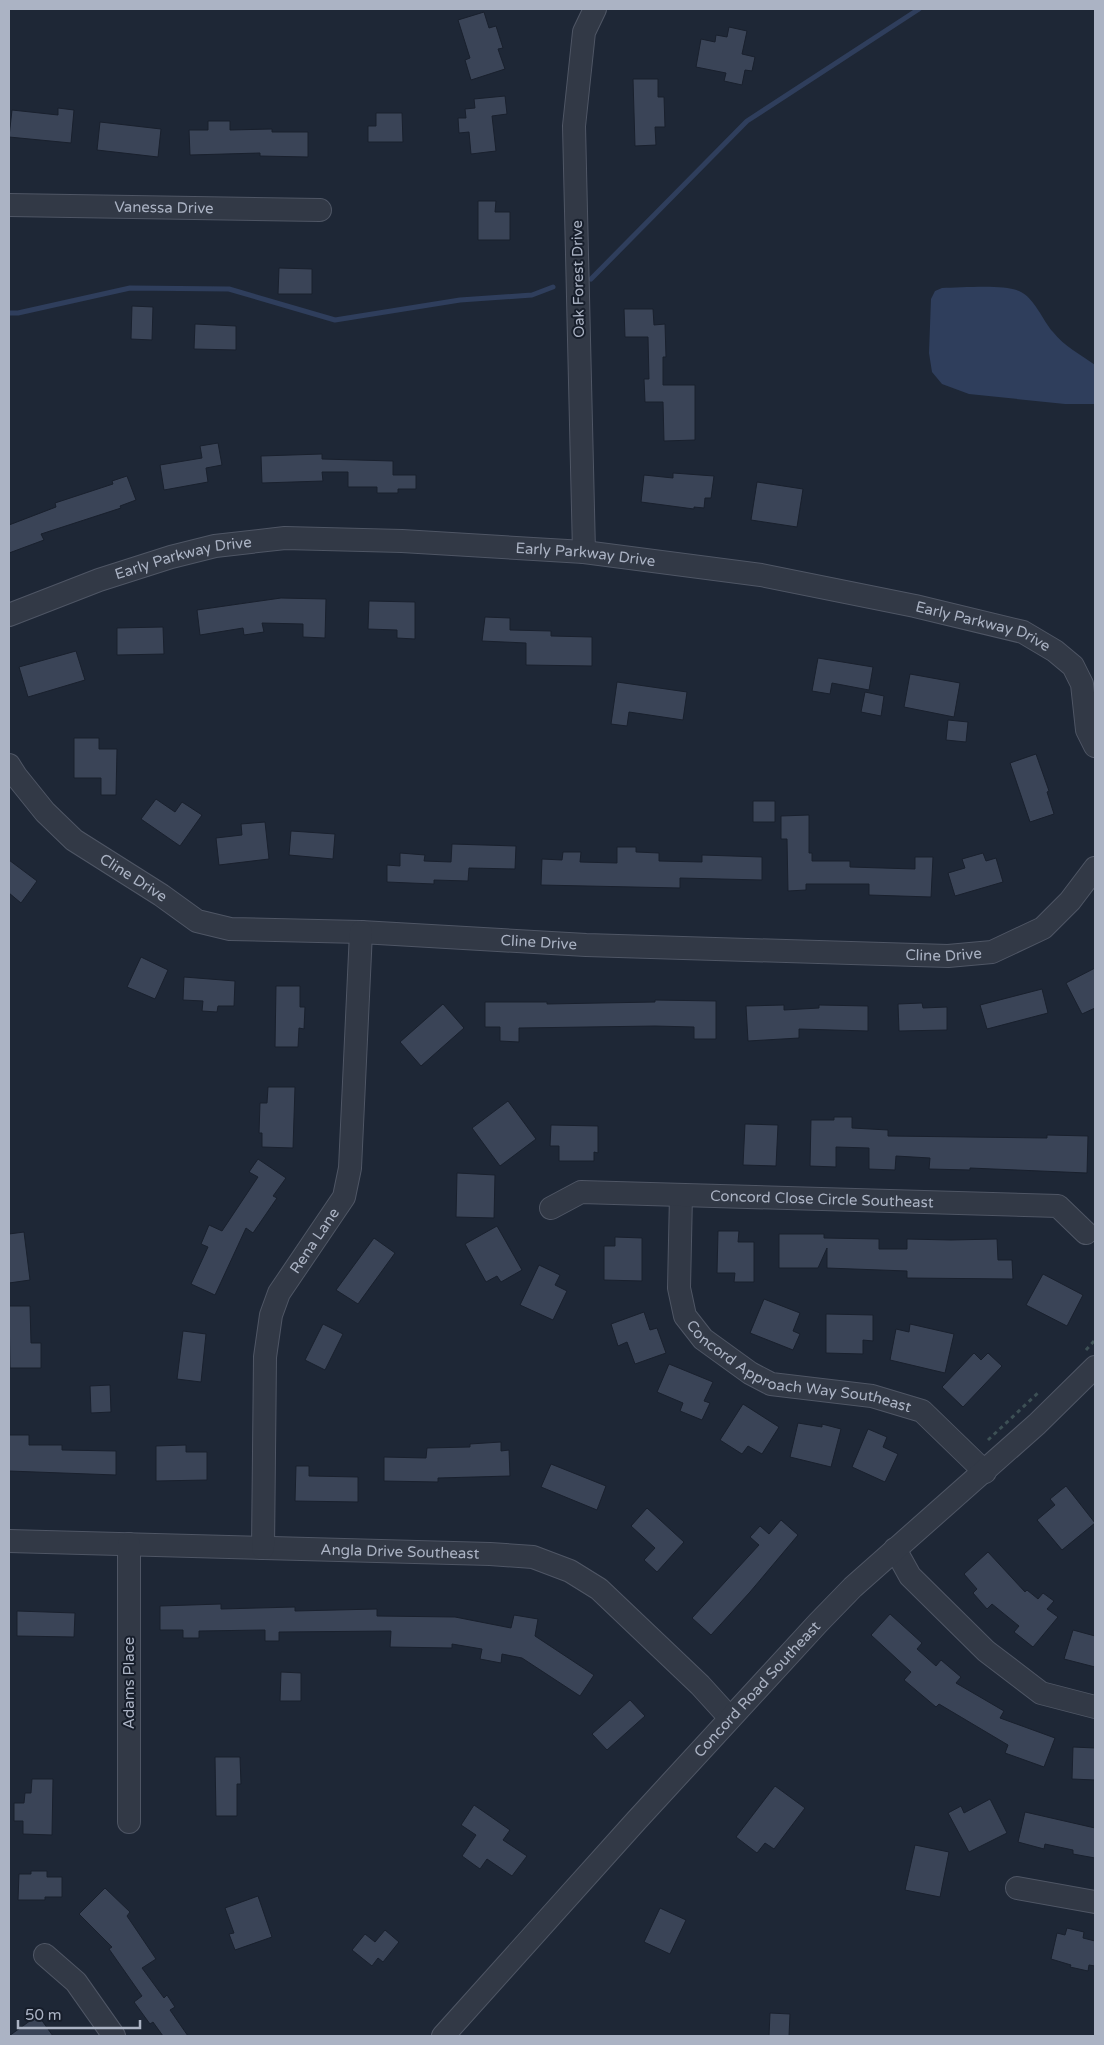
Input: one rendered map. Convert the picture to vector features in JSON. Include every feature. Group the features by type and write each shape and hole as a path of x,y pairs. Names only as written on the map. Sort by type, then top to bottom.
{"street":[{"name":"Oak Forest Drive","path":"584,552 574,126 584,32 595,9"},
{"name":"Vanessa Drive","path":"9,205 320,210"},
{"name":"Early Parkway Drive","path":"9,615 99,580 171,556 215,546 275,539 402,541 584,552 761,575 915,606 1023,632 1055,651 1073,666 1082,684 1087,730 1095,746"},
{"name":"Cline Drive","path":"9,765 45,812 74,840 161,895 197,921 230,929 361,932 586,945 948,956 992,952 1044,928 1070,901 1095,868"},
{"name":"Rena Lane","path":"263,1548 265,1356 271,1315 279,1293 344,1197 350,1168 361,932"},
{"name":"Concord Close Circle Southeast","path":"551,1208 581,1192 1058,1206 1086,1233"},
{"name":"Concord Approach Way Southeast","path":"681,1195 679,1288 685,1316 703,1339 750,1373 771,1384 872,1396 922,1410 985,1472"},
{"name":"Concord Road Southeast","path":"443,2036 730,1718 825,1616 896,1549 985,1472 1095,1367"},
{"name":"Angla Drive Southeast","path":"9,1541 490,1554 533,1557 570,1571 599,1588 700,1685 730,1718"},
{"name":"Adams Place","path":"129,1544 130,1822"},
{"path":"896,1549 910,1576 986,1651 1041,1693 1095,1708"},
{"path":"1017,1888 1095,1902"},
{"path":"45,1955 76,1982 114,2036"}],"water":[{"path":"942,288 1003,288 1025,294 1057,337 1095,365 1095,404 1065,404 969,394 942,384 932,372 929,353 931,299 935,291"}],"building":[{"path":"484,12 489,28 496,26 503,48 498,49 505,69 471,80 465,60 470,58 458,20"},
{"path":"729,27 747,31 742,54 755,57 752,71 745,70 742,85 724,81 726,73 696,67 701,39 715,42 716,35 727,37"},
{"path":"633,79 658,79 658,97 664,97 665,127 655,127 656,145 635,146"},
{"path":"505,96 507,114 492,116 496,151 471,154 469,132 459,133 458,118 466,118 465,109 475,108 474,99"},
{"path":"58,108 74,110 71,143 9,137 12,110 58,115"},
{"path":"376,113 402,113 403,142 368,142 368,126 376,126"},
{"path":"208,121 230,121 230,130 272,129 272,132 308,132 308,157 260,156 260,153 190,155 189,130 208,130"},
{"path":"100,122 161,129 158,157 97,150"},
{"path":"478,201 496,201 495,212 510,212 510,240 478,240"},
{"path":"279,268 312,269 312,294 278,294"},
{"path":"132,306 153,307 152,340 131,339"},
{"path":"624,309 653,309 654,325 665,324 666,357 663,357 663,385 695,385 695,440 664,441 663,402 645,402 644,379 649,379 648,337 625,337"},
{"path":"195,324 236,326 236,350 194,349"},
{"path":"218,443 222,465 206,468 208,482 164,490 160,465 202,458 200,446"},
{"path":"322,454 322,459 393,461 393,475 416,475 416,489 398,489 398,493 377,493 377,487 348,487 348,472 322,472 323,481 262,483 261,456"},
{"path":"673,473 714,476 711,498 705,498 704,508 694,507 694,509 641,502 644,475 673,478"},
{"path":"127,476 136,500 120,506 121,508 41,534 44,540 9,553 9,525 56,507 55,503 113,484 112,481"},
{"path":"757,482 803,489 797,527 751,520"},
{"path":"281,598 326,599 325,638 303,637 303,624 262,623 264,632 244,635 243,628 200,635 197,610"},
{"path":"369,601 415,602 415,639 397,638 397,630 368,629"},
{"path":"485,617 510,618 510,630 551,631 551,636 592,637 592,666 526,665 526,643 482,641"},
{"path":"163,627 164,654 117,655 117,628"},
{"path":"76,651 85,680 28,697 19,667"},
{"path":"818,658 873,667 869,690 832,683 830,694 812,691"},
{"path":"910,674 960,683 954,717 904,707"},
{"path":"617,682 687,692 683,720 629,712 627,726 611,724"},
{"path":"865,692 884,696 881,716 861,712"},
{"path":"948,720 968,722 966,742 946,740"},
{"path":"74,738 99,738 99,749 117,749 116,795 101,795 101,778 74,778"},
{"path":"1036,754 1049,791 1047,792 1054,814 1030,822 1010,763"},
{"path":"156,799 175,812 182,802 202,815 180,846 141,819"},
{"path":"753,801 775,801 775,822 753,822"},
{"path":"809,815 809,853 812,853 812,861 850,861 850,867 915,869 915,857 933,857 931,897 869,895 869,884 806,884 806,890 788,891 787,839 781,839 781,816"},
{"path":"265,822 269,859 219,865 216,838 242,835 241,824"},
{"path":"291,831 335,834 333,859 289,855"},
{"path":"452,844 516,846 515,869 469,868 468,881 434,880 434,884 387,882 387,865 400,866 400,853 425,855 424,861 451,862"},
{"path":"617,847 636,847 636,852 659,853 659,861 702,862 702,855 762,857 762,880 680,878 680,888 541,885 542,859 562,860 563,852 581,852 580,862 617,863"},
{"path":"983,853 986,861 996,858 1003,882 955,896 948,873 965,868 962,859"},
{"path":"9,860 37,881 21,903 9,893"},
{"path":"141,957 168,970 155,999 127,987"},
{"path":"1095,968 1095,1008 1082,1014 1066,983"},
{"path":"184,977 235,981 234,1006 218,1006 217,1012 202,1011 203,1001 183,1000"},
{"path":"276,986 300,986 300,1007 305,1007 304,1029 299,1028 298,1047 275,1047"},
{"path":"1042,989 1048,1013 987,1029 980,1005"},
{"path":"655,1000 716,1001 716,1039 694,1039 694,1027 519,1028 519,1042 500,1041 500,1027 485,1027 485,1002 547,1002 547,1004 655,1002"},
{"path":"922,1003 923,1008 947,1007 947,1030 899,1031 898,1004"},
{"path":"443,1004 464,1028 421,1066 400,1042"},
{"path":"784,1005 784,1010 819,1008 819,1005 868,1006 868,1031 799,1029 799,1038 748,1041 746,1006"},
{"path":"268,1087 295,1087 293,1148 262,1147 262,1133 259,1133 260,1103 267,1103"},
{"path":"508,1101 536,1139 500,1166 472,1128"},
{"path":"834,1117 852,1117 852,1128 888,1130 888,1136 1047,1138 1047,1135 1088,1136 1087,1173 970,1168 970,1170 929,1169 930,1158 896,1156 895,1170 869,1169 869,1148 836,1147 836,1167 810,1166 811,1120 834,1120"},
{"path":"745,1124 778,1125 776,1166 743,1165"},
{"path":"551,1125 598,1126 598,1153 594,1152 594,1161 559,1161 559,1146 550,1146"},
{"path":"258,1159 286,1178 273,1196 277,1198 253,1233 246,1228 215,1295 191,1284 208,1247 201,1244 209,1225 222,1231 258,1177 249,1172"},
{"path":"457,1173 495,1175 494,1218 456,1217"},
{"path":"497,1226 522,1270 501,1282 497,1276 486,1282 465,1244"},
{"path":"718,1231 739,1231 738,1242 754,1242 754,1282 734,1282 735,1273 717,1273"},
{"path":"24,1232 30,1280 9,1283 9,1234"},
{"path":"779,1234 824,1234 824,1238 879,1239 879,1249 907,1249 907,1239 997,1239 998,1260 1012,1260 1013,1279 907,1278 907,1271 827,1268 827,1248 818,1268 779,1268"},
{"path":"615,1237 642,1238 642,1281 604,1280 604,1246 615,1246"},
{"path":"374,1238 395,1253 358,1304 336,1290"},
{"path":"539,1265 560,1275 555,1285 567,1291 553,1320 520,1305"},
{"path":"1043,1274 1083,1295 1067,1326 1026,1305"},
{"path":"764,1299 800,1313 793,1331 800,1334 793,1350 750,1333"},
{"path":"9,1306 30,1306 31,1343 41,1343 41,1368 10,1368"},
{"path":"644,1312 650,1330 657,1328 666,1353 635,1364 627,1342 618,1346 611,1324"},
{"path":"826,1314 873,1315 873,1341 863,1340 863,1354 826,1353"},
{"path":"323,1324 343,1334 325,1370 305,1360"},
{"path":"910,1324 954,1334 945,1373 890,1360 896,1329 909,1332"},
{"path":"183,1331 206,1334 201,1382 177,1379"},
{"path":"974,1353 981,1360 988,1353 1002,1366 963,1407 942,1387"},
{"path":"669,1364 713,1382 704,1401 710,1403 702,1420 680,1411 683,1403 657,1392"},
{"path":"110,1385 111,1412 91,1413 90,1386"},
{"path":"743,1404 779,1427 762,1454 748,1446 742,1454 720,1440"},
{"path":"798,1423 822,1427 822,1424 841,1429 831,1467 790,1457"},
{"path":"868,1429 887,1437 883,1447 898,1454 885,1482 852,1467"},
{"path":"9,1435 29,1435 29,1445 62,1445 62,1450 116,1451 116,1475 9,1471"},
{"path":"501,1442 501,1451 509,1450 510,1476 438,1478 438,1482 384,1481 384,1457 426,1458 427,1448 470,1447 470,1444"},
{"path":"186,1445 186,1452 207,1452 207,1480 156,1481 156,1446"},
{"path":"551,1464 606,1486 597,1510 541,1487"},
{"path":"296,1466 309,1466 309,1476 358,1477 358,1502 295,1501"},
{"path":"1066,1486 1095,1523 1062,1550 1037,1520 1055,1505 1050,1499"},
{"path":"647,1508 684,1542 657,1572 644,1560 655,1548 631,1526"},
{"path":"781,1520 798,1535 711,1635 692,1618 759,1545 750,1537 760,1526 769,1534"},
{"path":"988,1552 1025,1592 1027,1590 1038,1599 1043,1593 1054,1601 1047,1609 1058,1617 1033,1647 1014,1632 1019,1626 992,1604 987,1609 973,1593 977,1589 964,1574"},
{"path":"221,1604 221,1609 295,1607 295,1611 377,1609 377,1616 455,1617 511,1628 514,1615 538,1619 535,1636 594,1675 580,1696 522,1658 502,1654 501,1663 480,1659 482,1649 452,1644 452,1648 390,1647 391,1631 279,1632 279,1641 265,1641 265,1630 199,1631 199,1638 183,1638 183,1630 160,1630 160,1606"},
{"path":"17,1611 75,1613 74,1637 17,1636"},
{"path":"890,1614 922,1643 917,1649 936,1666 941,1660 961,1677 956,1683 1004,1711 1000,1718 1055,1738 1044,1767 1005,1753 1008,1745 939,1704 936,1707 904,1680 911,1672 871,1635"},
{"path":"1073,1630 1095,1636 1095,1667 1064,1659"},
{"path":"281,1672 301,1673 301,1701 280,1701"},
{"path":"630,1700 645,1716 607,1750 592,1734"},
{"path":"1073,1747 1095,1748 1095,1780 1072,1779"},
{"path":"215,1757 240,1757 241,1784 237,1784 237,1816 216,1816"},
{"path":"32,1779 53,1779 52,1835 23,1834 23,1821 14,1821 14,1803 24,1803 25,1793 31,1793"},
{"path":"775,1786 805,1808 774,1849 765,1843 757,1853 736,1837"},
{"path":"990,1799 1007,1833 969,1852 948,1813 961,1806 964,1813"},
{"path":"474,1805 510,1830 503,1840 527,1856 512,1876 487,1859 480,1869 462,1856 476,1835 461,1825"},
{"path":"1025,1812 1095,1828 1095,1858 1073,1854 1073,1850 1045,1844 1044,1849 1018,1842"},
{"path":"915,1845 949,1852 940,1897 905,1890"},
{"path":"31,1871 47,1871 47,1877 62,1877 62,1897 45,1897 45,1900 18,1900 19,1874 31,1874"},
{"path":"105,1888 130,1912 127,1916 156,1959 142,1968 164,1998 167,1995 175,2007 170,2010 188,2036 163,2036 153,2022 150,2024 134,2002 142,1996 109,1949 112,1947 79,1914"},
{"path":"258,1896 272,1937 235,1950 229,1934 234,1933 225,1908"},
{"path":"660,1908 686,1920 670,1954 644,1942"},
{"path":"1067,1928 1084,1932 1083,1938 1095,1941 1095,1966 1089,1965 1088,1971 1070,1967 1071,1965 1051,1959 1057,1933 1065,1935"},
{"path":"385,1930 399,1942 383,1962 378,1958 372,1966 352,1950 365,1934 375,1942"},
{"path":"770,2013 790,2014 789,2036 769,2036"},
{"path":"38,2015 53,2036 9,2036"}],"waterway":[{"path":"591,279 747,121 919,9"},
{"path":"9,313 18,313 130,288 229,289 335,320 460,300 532,295 553,287"}]}
